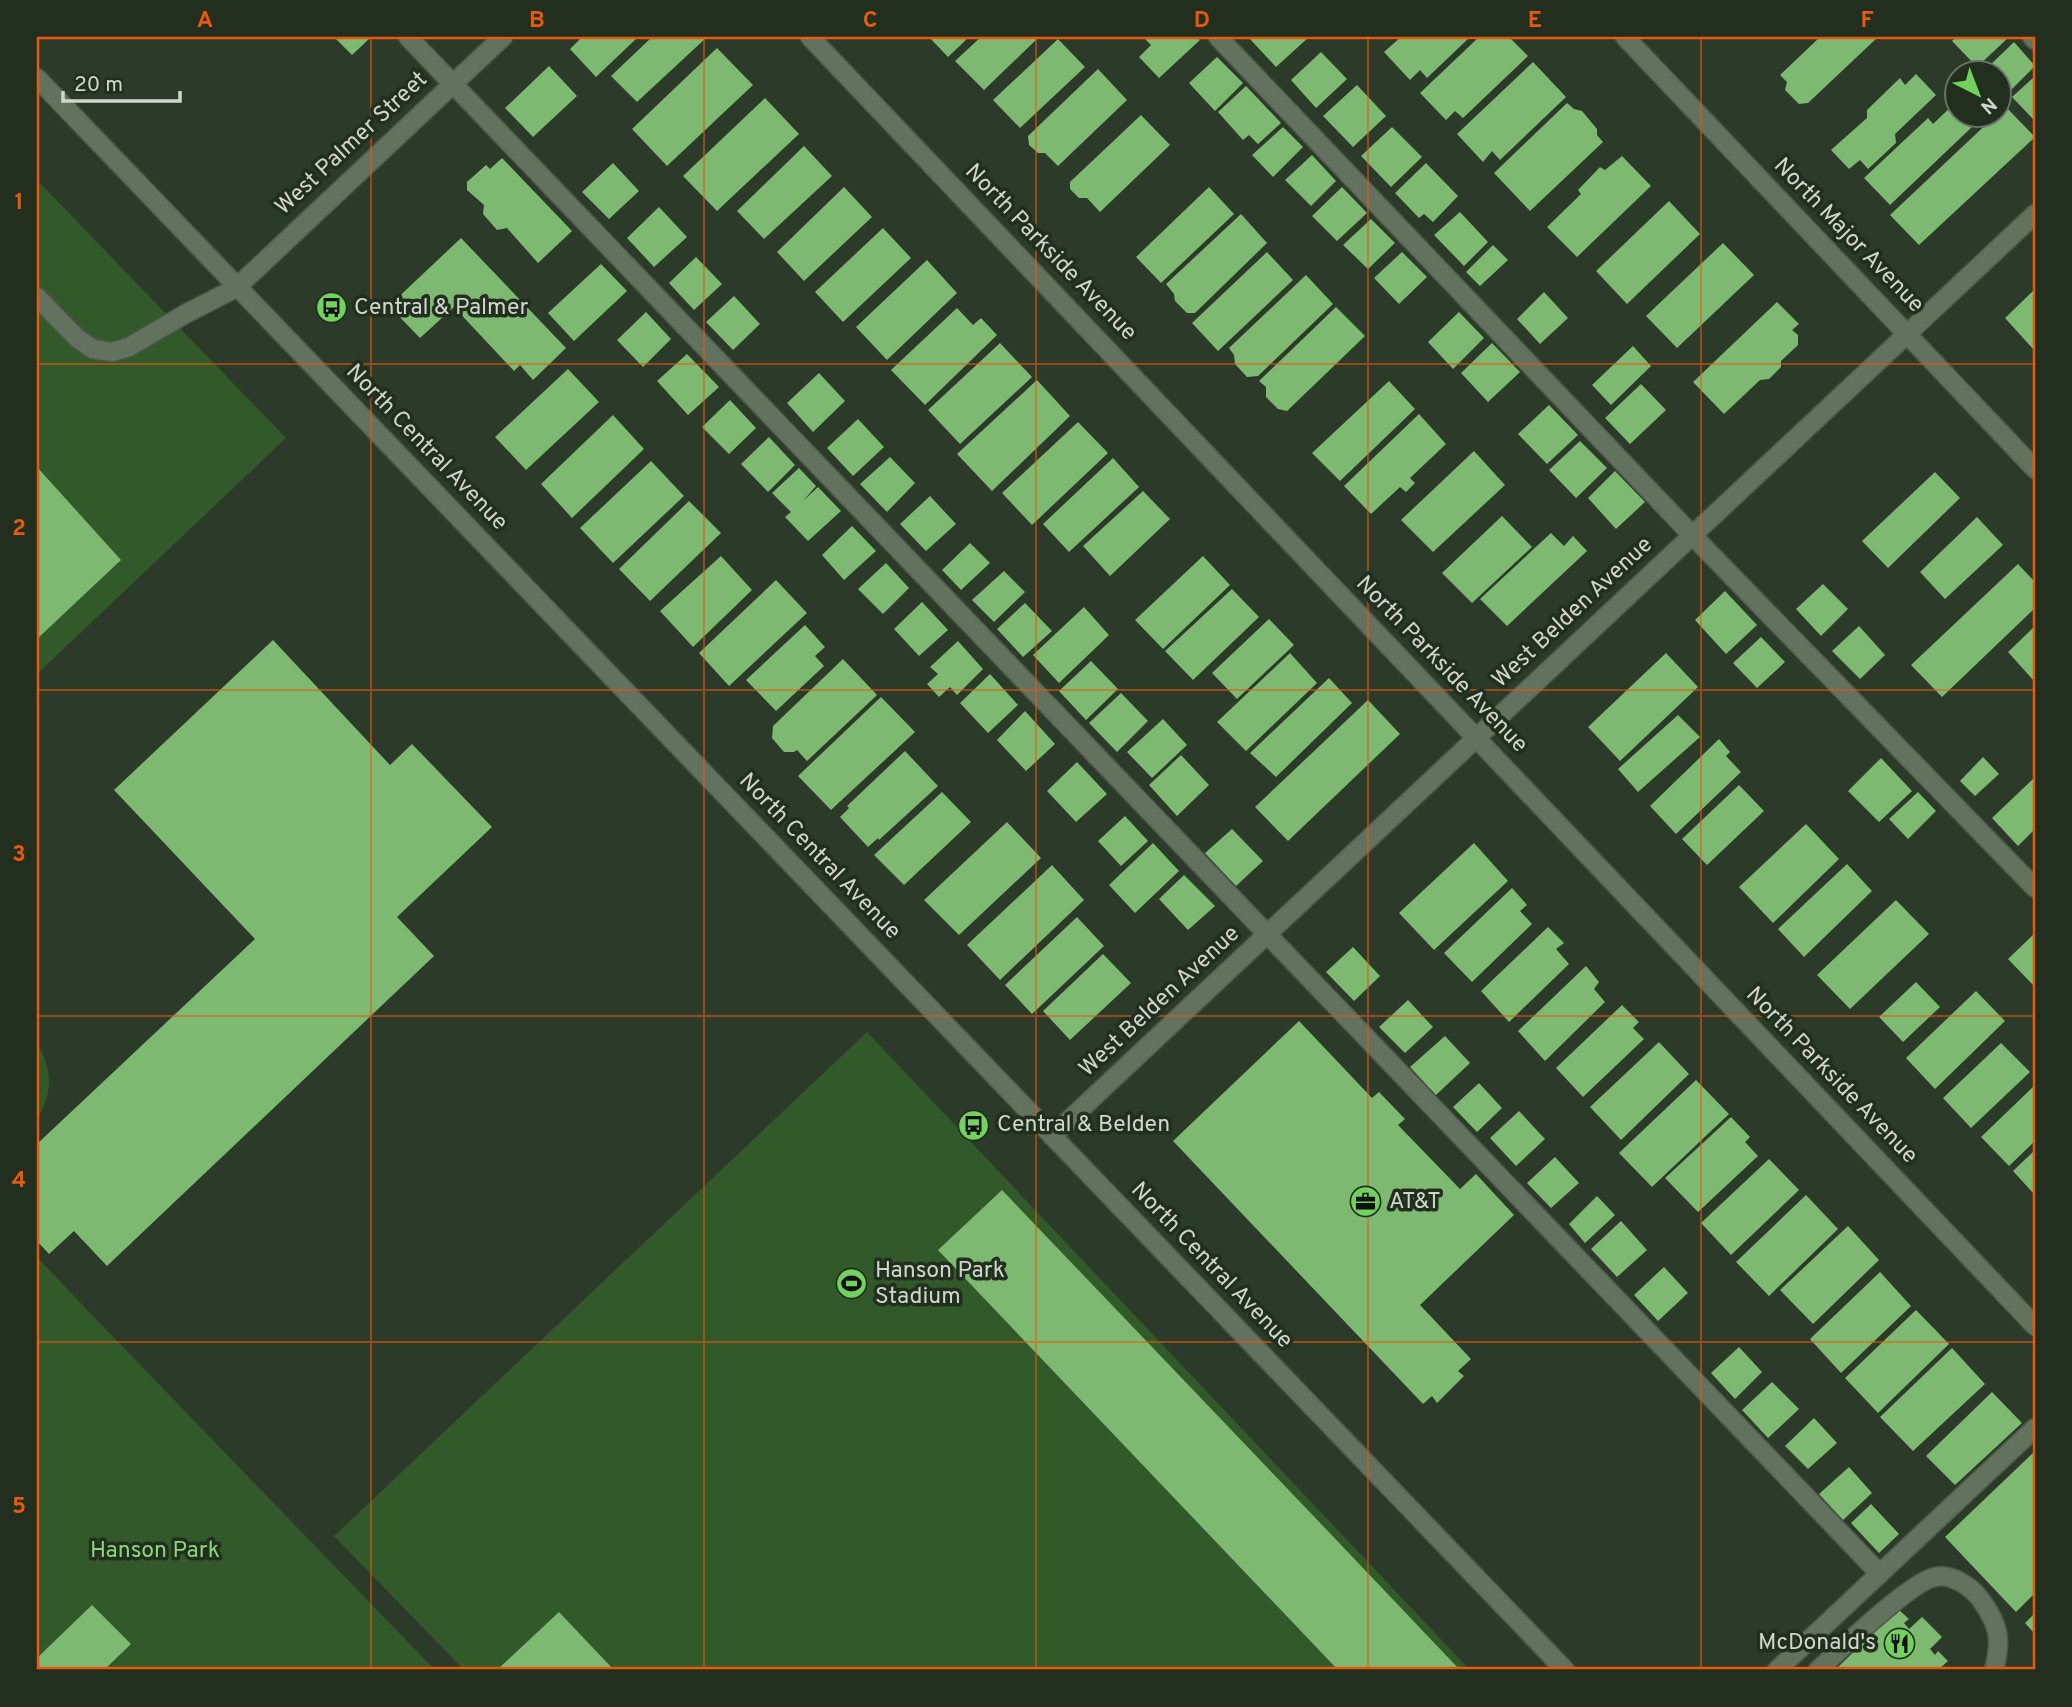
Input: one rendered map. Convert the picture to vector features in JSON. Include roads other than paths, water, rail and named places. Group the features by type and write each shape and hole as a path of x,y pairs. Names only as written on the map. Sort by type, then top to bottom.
{"street":[{"path":"408,37 1880,1574"},
{"name":"West Palmer Street","path":"37,297 77,338 93,349 112,352 129,347 236,288 503,37"},
{"name":"North Parkside Avenue","path":"810,37 2035,1326"},
{"path":"1218,37 1692,535 2035,888"},
{"name":"North Major Avenue","path":"1625,37 2035,469"},
{"name":"North Central Avenue","path":"37,78 1565,1670"},
{"name":"West Belden Avenue","path":"1052,1136 2035,214"},
{"path":"1777,1670 2035,1428"},
{"path":"1818,1670 1851,1639 1915,1588 1933,1577 1948,1576 1975,1593 1995,1620 1998,1639 1994,1670"}],"place":[{"name":"Central & Palmer","path":"331,308"},
{"name":"Central & Belden","path":"974,1125"},
{"name":"AT&T","path":"1366,1202"},
{"name":"Hanson Park Stadium","path":"852,1284"},
{"name":"McDonald's","path":"1899,1643"}],"park label":[{"name":"Hanson Park","path":"155,1551"}]}
